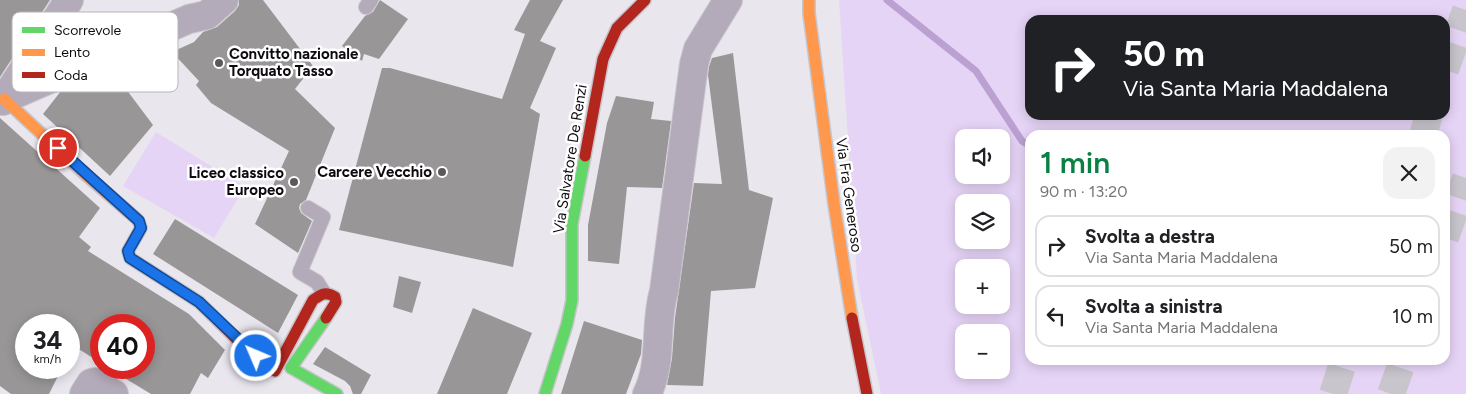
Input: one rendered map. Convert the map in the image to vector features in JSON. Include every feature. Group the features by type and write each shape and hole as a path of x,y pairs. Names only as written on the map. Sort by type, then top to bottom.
{"street":[{"path":"61,12 69,0"},
{"name":"Via Salvatore De Renzi","path":"544,394 567,324 572,300 572,224 603,59 617,28 645,0"},
{"path":"648,394 656,372 660,306 694,64 698,49 728,0"},
{"name":"Via Fra Generoso","path":"809,0 809,13 837,224 867,394"},
{"path":"178,24 215,8"},
{"path":"2,103 12,88"},
{"path":"2,103 27,92"},
{"path":"2,103 31,122 78,168 139,221 141,228 128,251 130,258 199,302 265,367 276,371 313,300 324,293 332,295 335,305 291,368 337,394"},
{"path":"663,293 671,295 673,298 666,372"},
{"path":"84,394 91,383 94,382 114,394"}],"lane":[{"path":"308,208 323,217 300,272 317,282 324,293"}],"shaded area":[{"path":"839,0 1466,0 1466,394 881,394 857,279"},
{"path":"156,132 245,187 214,238 123,186"}],"building":[{"path":"0,0 50,0 42,12 12,12 12,59 0,77"},
{"name":"Liceo classico Europeo","path":"239,0 263,0 313,66 295,89 335,128 306,200 300,204 301,213 312,221 298,253 255,224 289,151 211,103 196,85 199,81 178,58 178,49 194,42 203,32 217,27 239,5"},
{"path":"380,0 408,19 379,59 364,54 362,61 342,46 365,16 373,12"},
{"name":"Carcere Vecchio","path":"530,0 563,0 540,41 556,48 530,108 540,114 513,267 339,230 382,68 390,68 502,99 525,34 514,30"},
{"path":"733,53 749,190 773,198 755,288 711,291 703,386 667,385 694,183 722,184 708,75 709,67 712,58"},
{"path":"60,92 128,92 153,125 110,176 43,114"},
{"path":"616,96 654,102 651,119 671,121 662,188 627,187 619,264 588,261 588,225 607,123"},
{"path":"0,118 100,208 79,237 91,247 88,251 189,314 225,350 208,378 201,373 190,394 151,394 126,379 155,379 155,314 90,314 90,356 80,350 80,314 15,314 15,379 56,379 49,394 11,394 0,386"},
{"path":"175,219 298,295 278,333 153,254"},
{"path":"399,276 421,282 412,313 393,307"},
{"path":"473,308 532,333 507,394 437,394"},
{"path":"584,321 642,340 641,354 626,394 561,394"},
{"path":"325,347 371,375 361,394 353,394 350,386 345,381 313,364"}],"waterway":[{"path":"887,0 976,71 1025,143"}],"tunnel":[{"path":"1450,56 1466,10"},
{"path":"1424,130 1428,120"},
{"path":"1450,224 1466,178"},
{"path":"1333,394 1342,365"},
{"path":"1391,394 1401,365"}],"traffic: fast":[{"path":"545,394 567,324 572,300 572,224 585,156"},
{"path":"326,318 291,368 337,394"}],"traffic: slow":[{"path":"809,0 809,13 834,204 852,318"},
{"path":"4,99 87,176 138,220 141,228 128,251 130,258 199,302"}],"traffic: jam":[{"path":"585,156 603,59 617,28 645,0"},
{"path":"199,302 265,367 275,371 313,300 326,294 335,297 336,302 326,318"},
{"path":"852,318 867,394"}],"place":[{"name":"Convitto nazionale Torquato Tasso","path":"219,63"},
{"name":"Carcere Vecchio","path":"442,172"},
{"name":"Liceo classico Europeo","path":"294,182"}],"route":[{"path":"58,148 107,194 136,217 141,224 139,233 128,251 130,258 199,302 256,356"}]}
